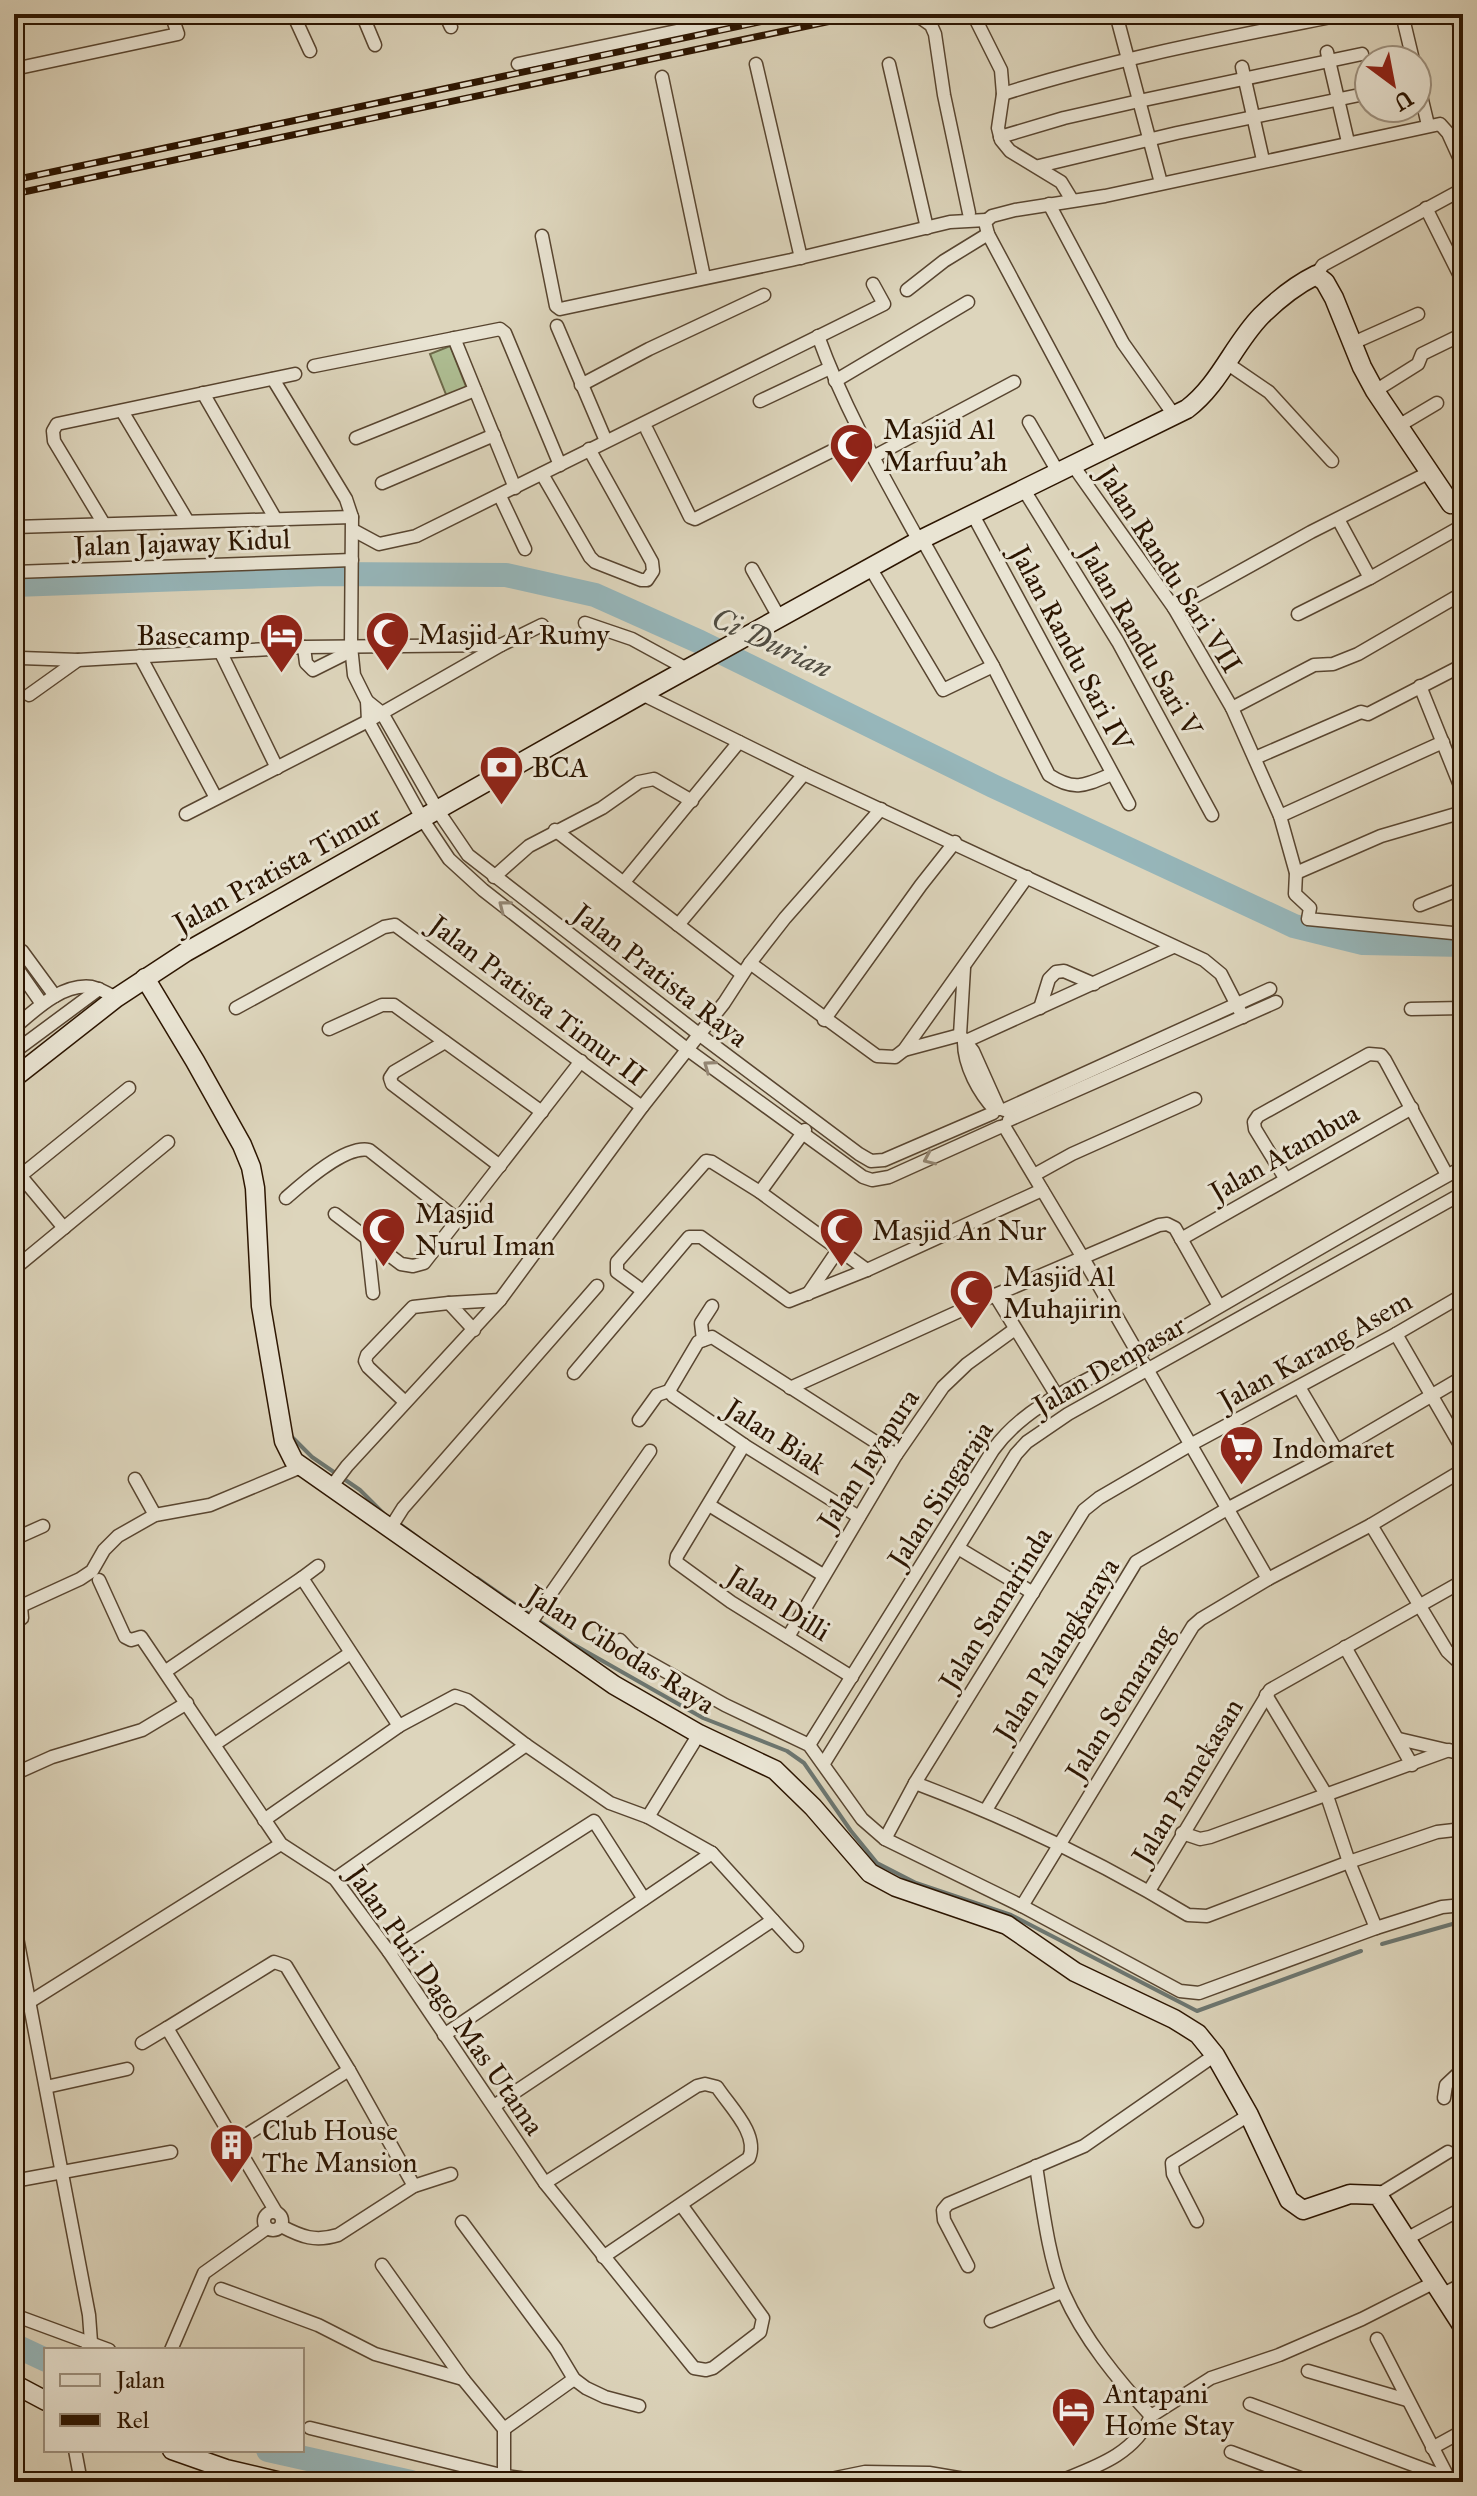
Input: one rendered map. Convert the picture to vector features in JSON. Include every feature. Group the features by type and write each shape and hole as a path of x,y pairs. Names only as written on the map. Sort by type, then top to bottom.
{"street":[{"path":"14,69 178,34 171,14"},
{"path":"293,14 310,51"},
{"path":"362,14 375,45"},
{"path":"445,14 451,27"},
{"path":"518,64 758,14"},
{"path":"930,14 921,18 931,25 935,34 944,95 969,213"},
{"path":"973,14 1001,70 1000,137 1010,151 1061,182 1072,200"},
{"path":"1116,14 1161,183"},
{"path":"1003,94 1127,60 1346,14"},
{"path":"1402,14 1409,44"},
{"path":"1457,14 1463,44"},
{"path":"1000,137 1244,72 1353,55"},
{"path":"1328,57 1348,142"},
{"path":"756,64 801,258"},
{"path":"889,64 927,228"},
{"path":"1244,72 1263,160"},
{"path":"662,77 704,277"},
{"path":"1039,166 1353,97"},
{"path":"542,236 557,309 801,258 950,222 986,220 1015,210 1161,183 1428,125 1444,126 1463,166"},
{"path":"1298,614 1463,527 1457,502 1430,472 1375,391 1334,298 1325,282 1316,275 1323,265 1463,189"},
{"path":"1049,204 1123,343 1174,415"},
{"path":"1426,208 1463,282"},
{"path":"986,220 988,234 1103,449"},
{"path":"907,290 944,261 988,234"},
{"name":"Jalan Pratista Timur","path":"16,1072 108,994 145,978 642,694 921,540 1174,415 1202,398 1259,318 1316,275"},
{"path":"15,524 275,518 352,524 372,542 390,543 416,536 884,304 873,284"},
{"path":"581,385 764,295"},
{"path":"835,381 968,302"},
{"path":"1353,343 1418,314"},
{"path":"557,326 606,441"},
{"path":"314,366 503,330 560,465"},
{"path":"1375,391 1418,364 1422,354 1463,334"},
{"path":"818,336 835,381 873,457 993,666 1049,775 1065,785 1083,786 1112,774"},
{"path":"454,338 515,488"},
{"path":"1228,364 1269,392 1332,461"},
{"path":"760,401 830,368"},
{"path":"104,524 54,441 53,431 57,424 295,374"},
{"path":"273,379 346,499 352,524 351,648 354,675 367,701 368,721 431,815"},
{"path":"873,457 1014,382"},
{"path":"356,438 475,390"},
{"path":"203,393 275,518"},
{"path":"1400,425 1437,403"},
{"path":"122,411 187,520"},
{"name":"Jalan Randu Sari VII","path":"1029,422 1174,608 1232,708 1280,816 1296,873 1295,894 1310,908 1308,919 1463,934"},
{"path":"647,430 690,517 695,519 862,436"},
{"path":"382,483 494,435"},
{"path":"542,474 590,557 606,567 647,580 653,571 652,562 589,449"},
{"path":"1174,608 1430,472"},
{"name":"Jalan Randu Sari V","path":"1024,490 1118,642 1212,815"},
{"path":"500,496 525,549"},
{"name":"Jalan Randu Sari IV","path":"973,515 1129,804"},
{"path":"1338,519 1370,578"},
{"name":"Jalan Jajaway Kidul","path":"14,572 352,562"},
{"path":"752,569 780,619"},
{"path":"871,569 943,690 993,666"},
{"path":"1232,708 1314,665 1340,662 1358,654 1463,593"},
{"path":"585,623 632,639 687,669"},
{"path":"186,814 368,721 542,625"},
{"path":"21,658 78,660 304,647 501,645"},
{"path":"304,647 306,663 313,670 351,648"},
{"path":"221,653 277,768"},
{"path":"140,656 216,798"},
{"path":"29,695 78,660"},
{"path":"1255,758 1361,712 1368,714 1463,665"},
{"path":"1420,686 1463,793"},
{"path":"642,694 804,774 955,842 1215,967 1243,1017"},
{"name":"Jalan Pratista Raya","path":"367,701 382,713 431,815 444,851 456,867 688,1050 863,1177 881,1180 1001,1117 1270,989"},
{"path":"624,882 739,742"},
{"path":"1280,816 1443,742"},
{"path":"678,925 804,774"},
{"path":"494,877 529,846 602,808 645,780 654,779 692,801"},
{"path":"335,1483 347,1466 500,1300 642,1107 724,1003 746,968 785,918 881,809"},
{"path":"1296,873 1381,836 1463,812"},
{"name":"Jalan Pratista Raya","path":"431,815 468,855 494,877 812,1121 859,1154 879,1162 1001,1117 1276,1002"},
{"path":"555,830 678,925 877,1056 889,1059 904,1050 962,1039 1040,1008 1173,947"},
{"path":"444,851 458,841"},
{"path":"824,1020 955,842"},
{"path":"904,1050 1027,877"},
{"path":"1420,905 1463,888"},
{"name":"Jalan Pratista Timur II","path":"236,1008 384,927 395,925 642,1107"},
{"path":"14,946 22,951 55,996"},
{"path":"14,964 42,1004"},
{"path":"964,965 962,1039 973,1051 1001,1117 1042,1190 1268,1579"},
{"path":"1040,1008 1049,979 1056,972 1064,971 1094,984"},
{"path":"14,1624 22,1618 21,1606 92,1571 109,1543 155,1515 210,1505 301,1467 286,1449 261,1306 255,1188 251,1167 202,1073 145,978"},
{"path":"14,1028 55,996 80,988 108,994"},
{"path":"14,1052 108,994"},
{"path":"329,1029 388,1004 399,1008 542,1112"},
{"path":"1411,1009 1462,1009"},
{"path":"445,1042 394,1072 390,1078 394,1086 500,1166"},
{"path":"1285,1178 1255,1129 1254,1122 1258,1116 1363,1055 1375,1054 1385,1060 1447,1175"},
{"path":"335,1214 401,1264 413,1266 424,1263 581,1061"},
{"path":"64,1228 16,1175 129,1088"},
{"path":"1034,1175 1072,1154 1195,1099"},
{"name":"Jalan Atambua","path":"1181,1239 1412,1108"},
{"path":"760,1192 812,1121"},
{"path":"14,1269 168,1142"},
{"path":"286,1198 314,1174 350,1152 364,1149 458,1220"},
{"path":"643,1291 617,1272 617,1262 702,1163 712,1162 760,1192 867,1270"},
{"name":"Jalan Singaraja","path":"809,1745 1004,1434 1034,1409 1057,1396 1142,1362 1219,1306 1463,1167"},
{"path":"574,1373 686,1240 697,1235 789,1301 867,1270 1042,1190"},
{"name":"Jalan Denpasar","path":"824,1763 1016,1454 1027,1442 1142,1362 1462,1195"},
{"path":"790,1388 1159,1225 1167,1224 1175,1228 1219,1306"},
{"path":"367,1239 373,1293"},
{"path":"807,1296 838,1250"},
{"path":"395,1523 597,1286"},
{"path":"995,1295 1057,1396"},
{"name":"Jalan Karang Asem","path":"1190,1445 1463,1295"},
{"path":"405,1402 368,1367 365,1361 367,1355 413,1307 500,1300"},
{"path":"449,1303 474,1330"},
{"path":"703,1340 701,1323 712,1306"},
{"name":"Jalan Jayapura","path":"788,1637 896,1455 943,1387 967,1364 1015,1329"},
{"path":"1396,1334 1463,1450"},
{"path":"639,1420 657,1395 669,1391 698,1342 716,1338 896,1455"},
{"name":"Jalan Palangkaraya","path":"986,1810 1136,1562 1463,1377"},
{"path":"1299,1387 1337,1451"},
{"name":"Jalan Biak","path":"669,1391 744,1445 859,1517"},
{"path":"744,1445 709,1505 823,1575"},
{"name":"Jalan Samarinda","path":"885,1839 915,1783 1084,1510 1190,1445"},
{"path":"533,1620 650,1451"},
{"name":"Jalan Cibodas Raya","path":"301,1467 335,1483 395,1523 533,1620 614,1685 699,1734 775,1770 813,1807 870,1873 896,1887 1007,1925 1075,1972 1174,2019 1198,2034 1215,2055 1249,2115 1282,2188 1298,2209 1307,2210 1350,2194 1378,2195"},
{"name":"Jalan Semarang","path":"1022,1906 1193,1626 1209,1613 1371,1525 1463,1470"},
{"path":"135,1479 155,1515"},
{"name":"Jalan Dilli","path":"709,1505 676,1562 852,1677"},
{"path":"1371,1525 1447,1651 1463,1666"},
{"path":"14,1539 43,1526"},
{"path":"958,1548 1033,1593"},
{"path":"166,1671 318,1566"},
{"path":"302,1578 399,1726"},
{"path":"31,2001 281,1844 141,1637 131,1640 125,1637 99,1580"},
{"name":"Jalan Pamekasan","path":"1149,1891 1266,1695 1463,1581"},
{"path":"620,1640 631,1652 794,1740 809,1745 862,1819 885,1839 1022,1906 1180,1991 1193,1994 1376,1928 1442,1907 1463,1905"},
{"path":"1345,1647 1412,1765"},
{"path":"215,1744 349,1654"},
{"name":"Jalan Pamekasan","path":"1266,1695 1327,1796 1376,1928"},
{"path":"264,1820 399,1726 446,1699 461,1697 610,1803 648,1817 712,1853 797,1946"},
{"path":"14,1774 52,1757 142,1730 187,1703"},
{"path":"648,1817 699,1734"},
{"path":"1399,1739 1463,1754"},
{"path":"335,1879 526,1745"},
{"path":"1182,1833 1200,1839 1210,1837 1449,1750"},
{"path":"915,1783 986,1810 1060,1844 1188,1915 1207,1916 1437,1832 1463,1829"},
{"path":"389,1952 594,1821 610,1803"},
{"path":"594,1821 644,1899"},
{"name":"Jalan Puri Dago Mas Utama","path":"281,1844 335,1879 389,1952 545,2183 694,2368 706,2370 760,2332 763,2318 682,2206"},
{"path":"444,2035 712,1853"},
{"path":"494,2106 773,1920"},
{"path":"14,1922 89,2315 89,2346 14,2315"},
{"path":"142,2043 268,1963 279,1962 286,1966 349,2070 414,2186"},
{"path":"14,1990 28,1987"},
{"path":"167,2028 282,2218 281,2226 275,2231 264,2225 265,2217 276,2212"},
{"path":"968,2266 944,2220 944,2207 1084,2146 1215,2055"},
{"path":"46,2087 127,2069"},
{"path":"1444,2098 1446,2085 1463,2069"},
{"path":"235,2142 349,2070"},
{"path":"545,2183 697,2086 713,2085 751,2137 752,2151 744,2162 603,2257"},
{"path":"1197,2221 1173,2174 1172,2163 1249,2115"},
{"path":"14,2181 171,2152"},
{"path":"1448,2152 1378,2195 1448,2297 1463,2327"},
{"path":"1036,2166 1047,2232 1062,2292 1105,2361 1151,2416"},
{"path":"281,2226 300,2236 324,2239 338,2235 414,2186 451,2174"},
{"path":"1408,2238 1463,2208"},
{"path":"462,2222 556,2349 574,2379 605,2397 639,2406"},
{"path":"172,2348 204,2273 267,2228"},
{"path":"382,2265 463,2379 504,2429 504,2479"},
{"path":"1058,2482 1127,2449 1145,2430 1151,2416 1211,2378 1279,2355 1362,2319 1448,2297 1463,2284"},
{"path":"221,2289 318,2325 375,2354 463,2379"},
{"path":"991,2321 1062,2292"},
{"path":"1377,2339 1449,2480"},
{"path":"1308,2371 1407,2400"},
{"path":"504,2429 574,2379"},
{"path":"14,2384 44,2400"},
{"path":"1250,2404 1449,2480"},
{"path":"310,2428 504,2479 548,2482"},
{"path":"1432,2448 1463,2431"},
{"path":"75,2452 81,2482"},
{"path":"178,2452 226,2469 281,2482"},
{"path":"1231,2452 1311,2482"},
{"path":"816,2482 865,2472 929,2473 982,2482"}],"green space":[{"path":"450,346 467,389 447,397 430,354"}],"waterway":[{"name":"Ci Durian","path":"14,585 325,574 506,575 595,595 700,642 993,786 1294,926 1363,943 1463,945"},
{"path":"292,1437 312,1457 360,1490 383,1513"},
{"path":"397,1522 419,1538"},
{"path":"477,1578 571,1643 703,1718 787,1751 804,1763 877,1863 916,1883 1011,1915 1197,2011 1361,1951"},
{"path":"1382,1944 1463,1921"},
{"path":"14,2345 44,2359"},
{"path":"14,2449 25,2482"},
{"path":"277,2452 411,2482"}],"railway":[{"path":"14,180 797,14"},
{"path":"14,194 864,14"}],"place":[{"name":"Masjid Al Marfuu'ah","path":"852,484"},
{"name":"Masjid Ar Rumy","path":"387,673"},
{"name":"Basecamp","path":"281,674"},
{"name":"BCA","path":"501,806"},
{"name":"Masjid Nurul Iman","path":"384,1268"},
{"name":"Masjid An Nur","path":"841,1269"},
{"name":"Masjid Al Muhajirin","path":"972,1331"},
{"name":"Indomaret","path":"1241,1487"},
{"name":"Club House The Mansion","path":"231,2185"},
{"name":"Antapani Home Stay","path":"1073,2448"}]}
